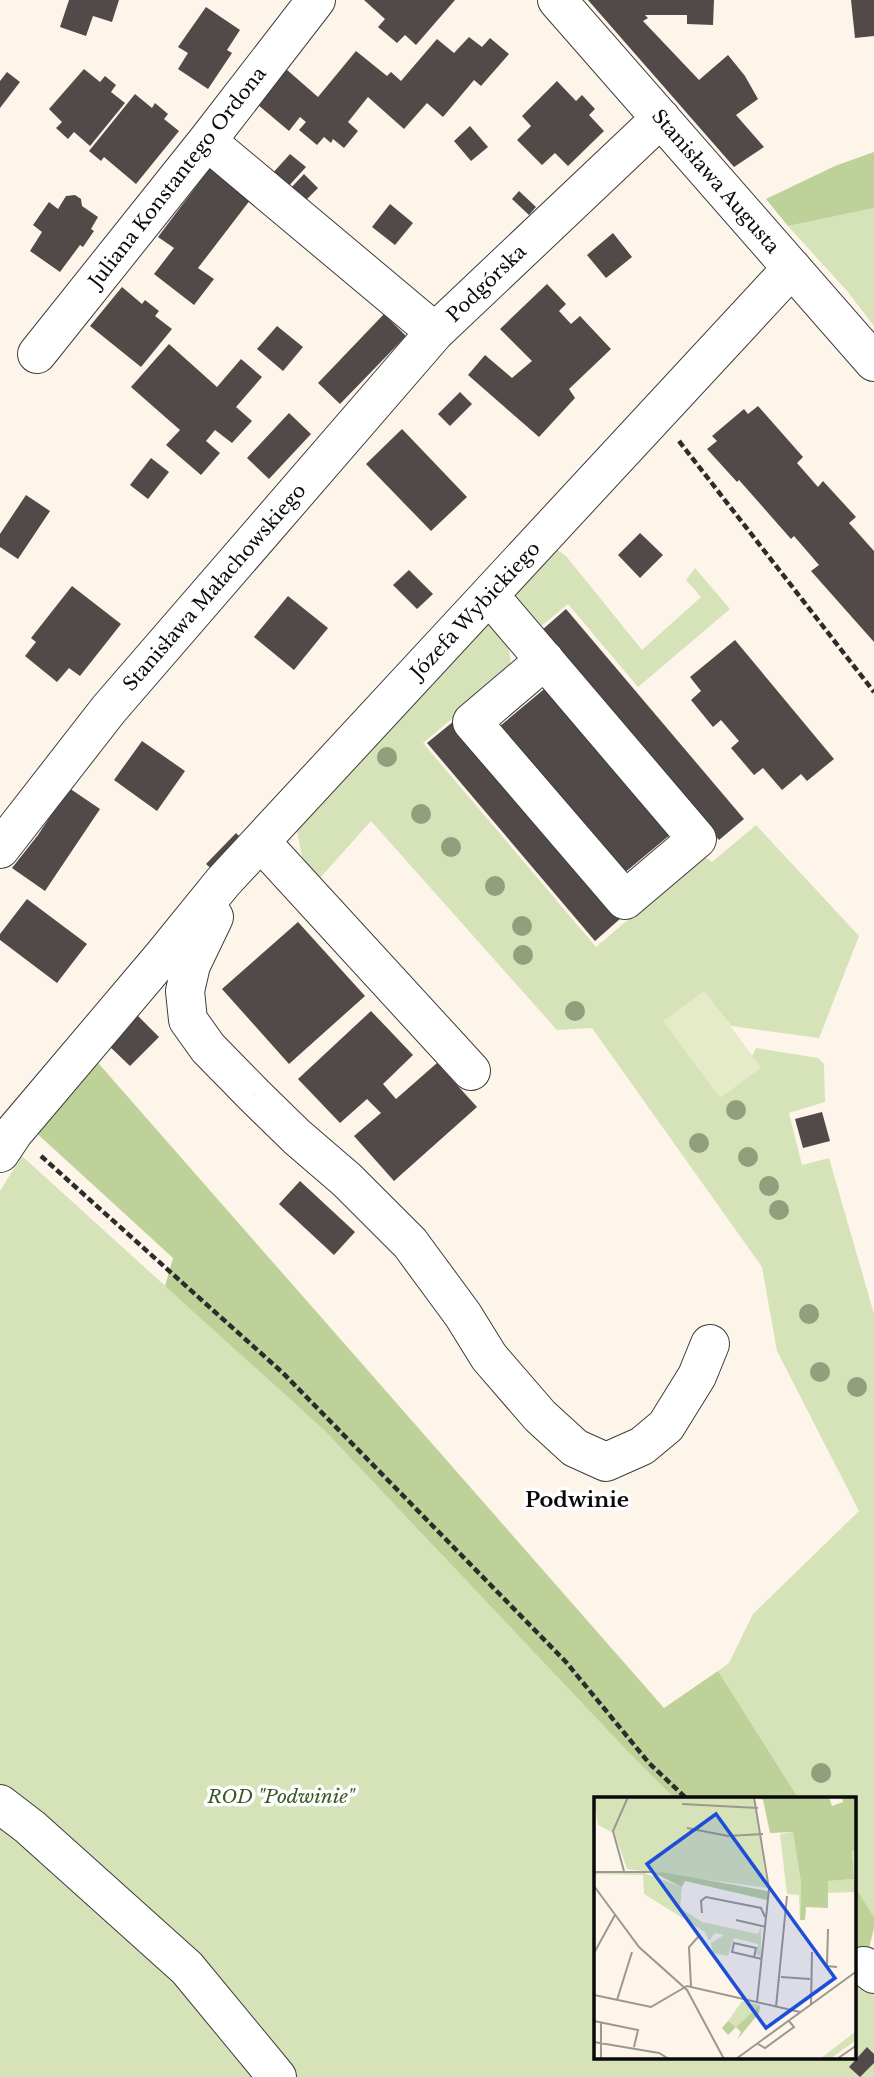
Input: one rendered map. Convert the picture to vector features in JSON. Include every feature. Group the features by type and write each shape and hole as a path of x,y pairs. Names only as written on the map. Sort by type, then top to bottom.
{"street":[{"name":"Juliana Konstantego Ordona","path":"37,354 316,0"},
{"name":"Stanisława Augusta","path":"557,0 874,362"},
{"name":"Podgórska","path":"207,141 435,332 661,118"},
{"name":"Józefa Wybickiego","path":"7,1142 235,870 792,268"},
{"name":"Stanisława Małachowskiego","path":"0,849 109,709 435,332"},
{"path":"489,595 545,660 697,839 625,900 472,722 545,660"},
{"path":"261,842 471,1071"},
{"path":"235,870 191,965 184,991 188,1020 208,1048 254,1095 347,1180 410,1243 463,1315 489,1357 540,1416 575,1448 606,1462 642,1446 666,1426 697,1376 710,1344"},
{"path":"0,1804 30,1827 187,1968 277,2077"}],"path":[{"path":"678,431 679,440 874,692"},
{"path":"7,1142 163,1267 283,1373 566,1662 649,1763 685,1797"}],"green space":[{"path":"874,152 874,208 788,226 766,199 835,166"},
{"path":"874,208 874,326 848,292 788,226"},
{"path":"556,549 566,556 642,650 701,597 686,580 695,568 730,609 638,687 568,604 535,631 516,600 514,586"},
{"path":"483,618 495,627 504,639 510,654 510,670 423,743 596,947 703,856 712,862 756,825 859,936 819,1038 731,1026 704,991 752,1056 756,1048 818,1058 824,1064 825,1102 789,1113 802,1165 829,1158 874,1314 874,1917 856,1889 856,1797 798,1797 718,1671 729,1663 753,1614 859,1511 777,1351 762,1267 592,1028 557,1030 371,821 320,878 303,861 296,827"},
{"path":"704,991 761,1068 720,1098 663,1021"},
{"path":"92,1056 664,1708 718,1671 798,1797 673,1797 324,1430 165,1286 173,1258 31,1128"},
{"name":"ROD \"Podwinie\"","path":"22,1156 324,1430 673,1797 594,1797 594,2060 856,2060 856,1973 874,1989 874,2077 0,2077 0,1191"},
{"path":"856,1889 874,1917 867,1957 856,1957"}],"building":[{"path":"69,0 119,0 112,22 93,16 86,36 60,27"},
{"path":"364,0 455,0 416,45 405,35 397,43 378,27 385,19"},
{"path":"588,0 714,0 713,25 687,24 687,15 645,15 648,18 643,21 699,80 728,55 745,76 758,99 736,115 764,147 734,167"},
{"path":"851,0 874,0 874,36 855,38"},
{"path":"206,7 240,30 227,50 232,53 208,89 178,69 188,53 178,47"},
{"path":"469,37 482,47 490,38 509,54 481,86 474,80 443,117 427,103 404,129 368,97 348,122 358,131 344,148 333,139 331,143 324,137 317,145 299,130 306,122 300,117 289,131 257,104 286,69 318,97 356,51 387,76 391,72 401,81 437,39 454,53"},
{"path":"84,69 100,82 105,76 116,85 111,92 125,103 90,146 74,132 68,139 56,128 62,122 49,109"},
{"path":"7,72 20,82 0,108 0,81"},
{"path":"557,81 576,101 582,95 595,109 589,115 604,131 568,166 555,153 542,165 517,140 531,126 522,116"},
{"path":"135,94 152,108 155,103 168,114 164,119 179,131 136,184 104,157 101,161 89,151"},
{"path":"470,126 488,147 471,161 454,141"},
{"path":"290,154 306,167 286,189 271,175"},
{"path":"213,164 254,195 198,268 214,279 194,305 154,274 174,248 158,237"},
{"path":"304,174 318,188 304,202 290,189"},
{"path":"519,191 536,207 529,215 512,199"},
{"path":"75,195 81,199 82,206 98,217 91,229 94,231 83,247 80,245 60,272 30,251 42,232 33,225 49,202 58,209 66,196"},
{"path":"390,204 413,223 395,245 372,227"},
{"path":"613,233 632,257 606,278 587,255"},
{"path":"547,284 566,304 559,311 571,324 580,316 611,349 569,389 575,398 539,437 468,375 485,355 512,378 532,361 500,329"},
{"path":"122,287 142,304 145,300 159,311 155,316 172,329 141,367 90,326"},
{"path":"384,314 406,336 340,404 318,383"},
{"path":"277,326 303,347 283,371 257,349"},
{"path":"169,344 217,387 241,359 262,377 236,407 252,421 232,443 215,430 206,441 220,453 201,475 166,445 180,430 131,387"},
{"path":"460,392 472,404 450,426 438,414"},
{"path":"758,406 803,457 797,463 818,487 823,481 856,517 849,523 874,551 874,642 811,571 819,565 794,536 791,539 739,480 737,482 707,449 717,441 712,436 744,409 748,414"},
{"path":"289,413 311,434 269,479 247,458"},
{"path":"402,429 467,497 431,531 366,464"},
{"path":"151,458 169,472 148,499 130,485"},
{"path":"26,495 50,511 18,559 0,547 0,534"},
{"path":"640,533 663,555 640,578 618,555"},
{"path":"409,570 433,594 417,609 393,585"},
{"path":"72,586 121,624 80,676 69,668 57,682 25,656 36,642 31,638"},
{"path":"288,596 328,628 294,670 254,637"},
{"path":"566,609 744,819 719,840 542,630"},
{"path":"735,640 834,759 807,781 801,774 782,790 763,768 754,775 731,748 739,741 721,720 713,727 691,700 701,691 690,677"},
{"path":"549,685 671,834 623,874 500,726"},
{"path":"454,721 621,918 595,941 427,743"},
{"path":"142,741 185,771 157,811 114,780"},
{"path":"69,788 100,809 45,891 12,868"},
{"path":"236,833 245,842 216,873 206,864"},
{"path":"27,899 87,944 57,983 0,940 0,934"},
{"path":"298,922 365,996 289,1064 222,989"},
{"path":"371,1011 413,1055 383,1084 396,1099 437,1063 477,1107 394,1181 354,1136 381,1113 367,1099 340,1123 298,1079"},
{"path":"136,1014 159,1037 130,1066 107,1044"},
{"path":"822,1112 830,1141 803,1148 795,1119"},
{"path":"300,1181 355,1232 334,1255 279,1204"},
{"path":"867,2047 874,2054 874,2063 860,2077 849,2067"}],"district":[{"name":"Podwinie","path":"577,1500"}]}
